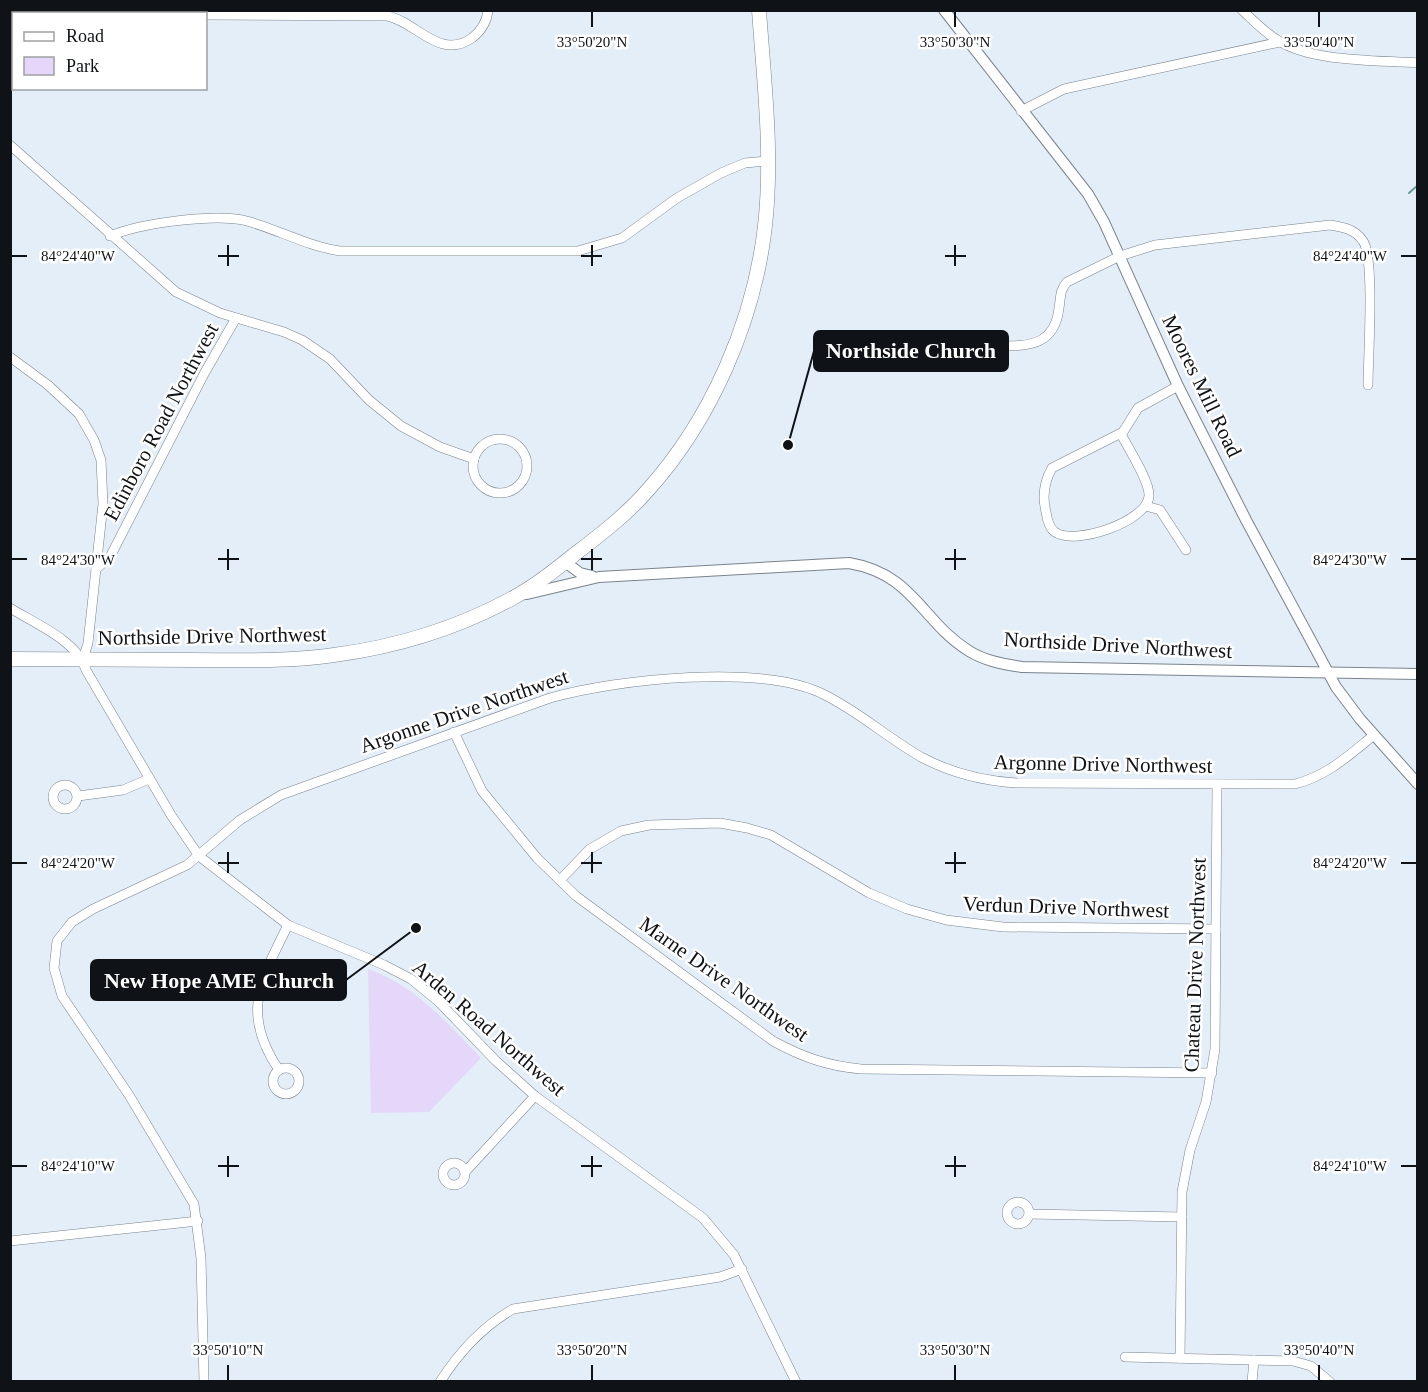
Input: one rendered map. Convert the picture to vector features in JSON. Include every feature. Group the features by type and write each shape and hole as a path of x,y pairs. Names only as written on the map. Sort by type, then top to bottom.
{"main road":[{"path":"750,10 764,161"},
{"path":"563,564 648,491 683,445 701,416 731,354 759,261 765,227 759,10"},
{"name":"Northside Drive Northwest","path":"10,659 276,660 336,655 424,635 513,598 563,564"}],"street":[{"path":"207,15 387,16 408,22 426,38 446,45 461,43 477,34 488,10"},
{"name":"Moores Mill Road","path":"944,10 1088,194 1120,256 1178,386 1329,675 1346,702 1418,784"},
{"path":"1242,10 1280,42 1327,55 1418,63"},
{"path":"1021,111 1064,89 1280,42"},
{"path":"10,145 110,236 176,292 205,308 284,332 302,340 330,359 369,400 401,426 440,447 474,459"},
{"path":"110,236 120,231 184,221 225,218 250,222 305,243 340,251 578,251 622,238 677,198 721,173 743,164 764,161"},
{"path":"987,346 1024,347 1042,340 1054,325 1063,287 1120,256 1140,248 1330,225 1350,230 1362,240 1368,255 1368,385"},
{"name":"Edinboro Road Northwest","path":"96,568 110,557 204,374 236,318"},
{"path":"10,357 61,396 79,414 94,440 103,471 88,644 83,659"},
{"path":"1121,434 1145,482 1149,495 1146,506 1135,517 1117,527 1071,537 1057,534 1047,516 1044,492 1052,468 1121,434 1129,426 1138,408 1178,386"},
{"path":"508,441 518,447 524,455 525,475 520,485 511,491 492,492 476,480 473,470 474,459 479,449 488,442 508,441"},
{"path":"1146,506 1160,510 1186,550"},
{"name":"Northside Drive Northwest","path":"513,598 599,577 849,563 872,568 893,579 958,643 980,656 1001,664 1329,675 1418,675"},
{"path":"563,564 568,576 580,580"},
{"name":"Northside Drive Northwest","path":"563,564 580,573 599,577"},
{"name":"Arden Road Northwest","path":"10,608 50,633 83,659 86,670 149,779 199,856 288,925 384,965 411,980 439,1002 496,1061 535,1095 704,1218 726,1242 742,1269 796,1382"},
{"name":"Argonne Drive Northwest","path":"204,1382 198,1221 185,1187 129,1095 62,996 54,960 57,941 72,922 113,898 175,873 199,856 240,820 282,795 550,698 589,688 648,681 761,678 793,683 823,694 922,757 975,778 1017,783 1282,786 1308,781 1335,768 1374,735"},
{"name":"Marne Drive Northwest","path":"454,732 482,791 537,858 576,896 773,1041 796,1054 820,1063 861,1069 1212,1073"},
{"path":"78,796 123,790 149,779"},
{"name":"Chateau Drive Northwest","path":"1180,1359 1185,1169 1206,1102 1212,1073 1217,785"},
{"name":"Verdun Drive Northwest","path":"560,880 590,849 621,831 649,825 720,823 771,835 869,893 907,909 946,920 1003,927 1216,929"},
{"path":"279,1070 259,1032 256,1002 263,977 288,925"},
{"path":"465,1172 535,1095"},
{"path":"1029,1214 1182,1217"},
{"path":"10,1241 198,1221"},
{"path":"440,1382 470,1342 498,1317 513,1309 720,1277 742,1269"},
{"path":"1125,1357 1303,1363 1320,1371 1330,1382"},
{"path":"1252,1382 1254,1360"}],"green space":[{"path":"368,969 385,976 416,995 481,1058 429,1112 371,1113"}],"waterway":[{"path":"1409,193 1418,185"}],"place":[{"name":"Northside Church","path":"788,445"},
{"name":"New Hope AME Church","path":"416,928"}]}
